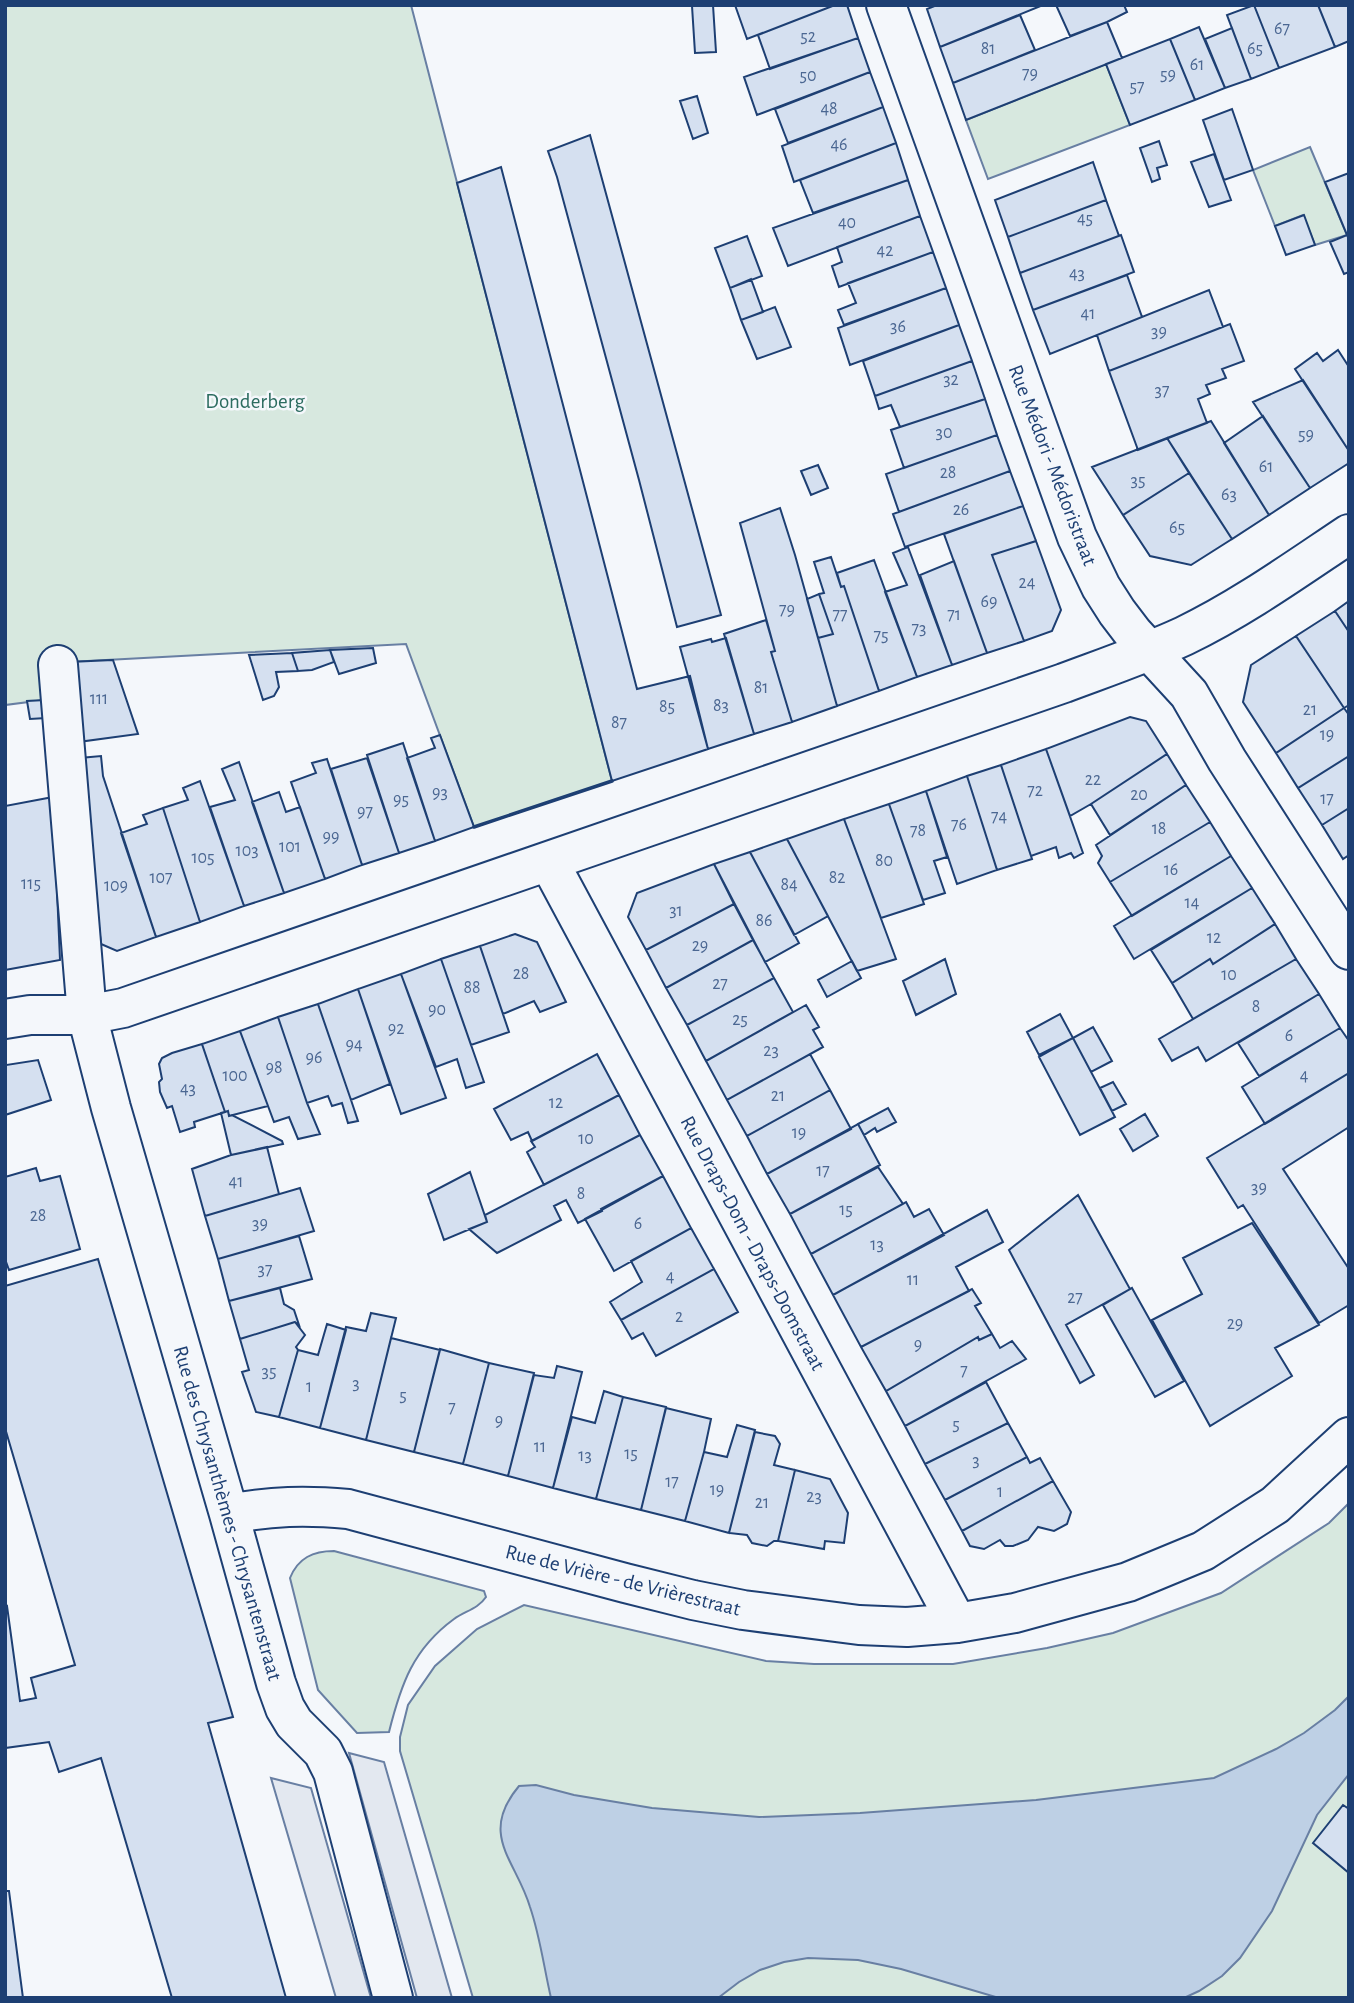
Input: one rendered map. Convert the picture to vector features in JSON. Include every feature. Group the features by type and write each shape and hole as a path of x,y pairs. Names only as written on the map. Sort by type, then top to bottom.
{"street":[{"name":"Rue Médori - Médoristraat","path":"886,5 1077,537 1101,587 1133,633 1189,694 1227,760 1349,950"},
{"path":"5,1019 30,1015 87,1015 124,1008 1064,683 1182,637 1237,608 1349,534"},
{"name":"Rue des Chrysanthèmes - Chrysantenstraat","path":"58,664 87,1015 111,1108 285,1708 294,1723 323,1752 333,1772 393,1998"},
{"name":"Rue Draps-Dom - Draps-Domstraat","path":"550,862 957,1623"},
{"name":"Rue de Vrière - de Vrièrestraat","path":"229,1514 268,1507 348,1509 693,1600 743,1610 859,1625 907,1627 957,1623 1015,1613 1128,1582 1203,1551 1275,1505 1349,1437"}],"green space":[{"name":"Donderberg","path":"5,5 411,5 612,781 474,827 406,644 69,662 44,700 5,705"},
{"path":"1106,64 1130,125 988,179 966,120"},
{"path":"1310,147 1347,235 1315,245 1303,215 1275,226 1253,170"},
{"path":"1349,1503 1349,1998 473,1998 400,1751 400,1737 408,1705 435,1666 477,1629 524,1605 766,1661 814,1664 953,1664 1047,1648 1113,1633 1221,1593 1329,1523"},
{"path":"334,1551 484,1591 486,1597 440,1630 419,1655 398,1698 389,1732 357,1733 318,1690 290,1578 297,1565 307,1557 319,1552"}],"shaded area":[{"path":"349,1753 384,1762 452,1998 417,1998"},
{"path":"271,1778 311,1788 371,1998 336,1998"}],"water":[{"path":"1349,1696 1349,1774 1317,1815 1272,1911 1240,1958 1222,1976 1184,1998 999,1998 901,1969 858,1960 808,1958 760,1970 718,1998 551,1998 533,1918 524,1890 504,1847 501,1833 501,1819 507,1803 519,1786 536,1785 574,1795 652,1808 759,1817 860,1813 1036,1800 1214,1778 1304,1733"}],"building":[{"path":"713,5 716,52 695,53 692,6"},
{"path":"735,5 835,5 747,39"},
{"path":"835,5 847,5 858,38 770,69 758,35"},
{"path":"937,5 1043,5 940,47 927,9"},
{"path":"1056,5 1124,5 1127,12 1070,36"},
{"path":"1254,5 1279,68 1251,79 1227,15"},
{"path":"1254,5 1318,5 1335,47 1279,68"},
{"path":"1318,5 1349,5 1349,41 1335,47"},
{"path":"1020,15 1035,50 953,83 940,47"},
{"path":"1107,22 1122,58 966,120 953,83"},
{"path":"1199,27 1225,88 1195,100 1170,39"},
{"path":"1232,28 1251,79 1225,88 1205,39"},
{"path":"858,38 870,72 757,115 744,77"},
{"path":"1170,39 1195,100 1130,125 1106,64"},
{"path":"870,72 883,107 788,143 775,109"},
{"path":"697,96 708,133 693,139 680,101"},
{"path":"883,107 896,143 794,182 782,146"},
{"path":"1232,109 1253,170 1224,180 1203,120"},
{"path":"590,135 721,615 677,627 548,151"},
{"path":"1159,141 1167,165 1157,168 1160,179 1152,182 1140,148"},
{"path":"896,143 908,180 813,213 800,180"},
{"path":"1214,154 1231,200 1209,207 1191,162"},
{"path":"1093,162 1106,200 1008,237 995,200"},
{"path":"501,167 637,689 690,676 708,749 612,781 457,183"},
{"path":"1349,173 1349,235 1347,235 1325,182"},
{"path":"908,180 920,216 788,266 773,228"},
{"path":"1106,200 1119,236 1020,273 1008,237"},
{"path":"1304,215 1315,245 1286,255 1275,226"},
{"path":"920,216 933,252 839,287 832,266 842,262 837,247"},
{"path":"1121,235 1134,272 1033,310 1020,273"},
{"path":"1347,235 1349,272 1344,274 1330,242"},
{"path":"747,236 762,276 730,288 715,248"},
{"path":"933,252 946,288 844,325 838,310 856,303 848,283"},
{"path":"1127,275 1142,317 1050,354 1033,310"},
{"path":"751,279 763,312 741,320 730,288"},
{"path":"946,288 959,325 850,365 838,328"},
{"path":"1209,290 1223,327 1109,371 1097,335"},
{"path":"775,307 791,347 757,359 741,320"},
{"path":"1230,324 1244,361 1222,369 1226,378 1206,385 1210,394 1198,399 1207,423 1138,450 1109,371"},
{"path":"959,325 972,361 875,396 863,361"},
{"path":"1338,350 1349,367 1349,451 1295,369 1317,353 1323,361"},
{"path":"972,361 985,399 900,427 891,405 879,409 875,396"},
{"path":"1303,380 1349,451 1349,463 1310,488 1253,402"},
{"path":"985,399 997,435 904,468 891,430"},
{"path":"1263,416 1310,488 1269,515 1224,443"},
{"path":"1211,421 1269,515 1232,539 1167,438"},
{"path":"997,435 1010,471 899,512 886,474"},
{"path":"1167,438 1189,473 1123,515 1092,467"},
{"path":"818,465 828,488 811,495 801,471"},
{"path":"1010,471 1023,506 905,547 893,514"},
{"path":"1189,473 1232,539 1191,565 1150,556 1123,515"},
{"path":"1023,506 1036,541 992,555 1024,641 987,653 944,534"},
{"path":"780,508 837,706 792,722 771,652 775,651 740,523"},
{"path":"1036,541 1061,610 1052,631 1024,641 992,555"},
{"path":"908,547 952,665 917,677 885,592 907,585 893,553"},
{"path":"831,557 841,587 844,586 879,691 837,706 818,638 833,634 819,594 824,593 814,562"},
{"path":"874,560 917,677 879,691 844,586 841,587 837,573"},
{"path":"954,561 987,653 952,665 920,575"},
{"path":"819,594 833,634 818,638 807,599"},
{"path":"1349,601 1349,632 1335,611"},
{"path":"1335,611 1349,632 1349,705 1344,708 1296,636"},
{"path":"766,620 775,651 771,652 792,722 754,734 724,634"},
{"path":"1296,636 1344,708 1276,753 1243,702 1251,665"},
{"path":"726,638 754,734 708,749 680,647"},
{"path":"373,648 376,663 339,674 330,650"},
{"path":"330,650 334,662 312,670 298,671 292,653"},
{"path":"292,653 298,671 276,672 279,687 274,696 263,700 249,655"},
{"path":"113,660 138,734 78,742 69,662"},
{"path":"45,700 46,718 30,719 27,701"},
{"path":"1344,708 1349,715 1349,756 1298,788 1276,753"},
{"path":"1130,717 1146,721 1167,754 1070,816 1046,749"},
{"path":"440,735 474,827 435,841 407,758 435,748 431,738"},
{"path":"403,743 435,841 399,853 367,755"},
{"path":"1046,749 1083,853 1074,858 1071,853 1059,858 1056,847 1031,856 1001,765"},
{"path":"1167,754 1186,785 1110,835 1091,804"},
{"path":"101,756 103,776 156,937 117,951 101,944 80,758"},
{"path":"1349,756 1349,808 1322,825 1298,788"},
{"path":"367,758 399,853 362,865 331,769"},
{"path":"327,759 362,865 325,879 291,782 316,773 312,763"},
{"path":"239,762 284,893 244,906 210,807 235,800 222,769"},
{"path":"1001,765 1032,859 997,870 967,776"},
{"path":"967,776 997,870 957,884 926,791"},
{"path":"200,781 244,906 200,922 163,808 188,800 183,788"},
{"path":"1186,785 1210,822 1110,882 1098,863 1102,856 1096,845"},
{"path":"926,791 947,857 934,861 945,893 923,900 889,804"},
{"path":"279,792 286,812 300,807 325,879 284,893 252,802"},
{"path":"53,797 60,960 5,970 5,806"},
{"path":"889,804 924,904 881,918 844,819"},
{"path":"163,808 200,922 156,937 121,833 147,824 143,815"},
{"path":"1349,808 1349,855 1343,859 1322,825"},
{"path":"844,819 896,959 857,971 787,839"},
{"path":"1210,822 1231,856 1132,916 1110,882"},
{"path":"787,839 828,916 794,935 750,852"},
{"path":"750,852 799,943 765,962 714,864"},
{"path":"1231,856 1252,888 1134,959 1114,926"},
{"path":"714,864 734,904 646,950 628,917 637,893"},
{"path":"1252,888 1275,924 1213,964 1210,959 1172,983 1151,950"},
{"path":"734,904 753,940 666,988 646,950"},
{"path":"1275,924 1296,959 1193,1019 1172,983 1210,959 1213,964"},
{"path":"515,934 537,942 566,1002 540,1012 534,1001 503,1014 480,946"},
{"path":"753,940 774,978 687,1025 666,988"},
{"path":"480,946 509,1032 471,1045 441,959"},
{"path":"441,959 484,1082 466,1088 457,1059 436,1067 401,974"},
{"path":"945,959 956,994 916,1015 903,981"},
{"path":"1296,959 1319,994 1206,1061 1198,1047 1172,1061 1159,1039"},
{"path":"852,961 861,978 827,997 818,980"},
{"path":"401,974 446,1098 401,1114 358,989"},
{"path":"774,978 793,1012 706,1061 687,1025"},
{"path":"358,989 390,1084 351,1100 318,1004"},
{"path":"1319,994 1340,1028 1259,1076 1238,1043"},
{"path":"318,1004 358,1121 348,1123 342,1103 332,1106 328,1096 307,1103 278,1017"},
{"path":"806,1005 819,1027 813,1030 823,1047 727,1100 706,1061"},
{"path":"1060,1014 1073,1038 1039,1055 1027,1032"},
{"path":"278,1017 320,1134 298,1139 289,1117 274,1122 240,1031"},
{"path":"1093,1027 1112,1061 1091,1072 1073,1038"},
{"path":"1340,1028 1349,1041 1349,1073 1265,1124 1242,1087"},
{"path":"240,1031 268,1106 229,1116 228,1111 225,1112 202,1044"},
{"path":"1073,1038 1115,1117 1080,1135 1039,1057"},
{"path":"202,1044 225,1112 194,1122 195,1127 180,1132 172,1106 167,1108 160,1092 159,1082 162,1079 159,1064 162,1058 172,1053"},
{"path":"597,1054 619,1095 532,1141 528,1132 511,1140 494,1109"},
{"path":"810,1054 830,1090 747,1136 727,1100"},
{"path":"38,1060 51,1100 5,1115 6,1065"},
{"path":"1349,1073 1349,1127 1283,1169 1349,1269 1349,1305 1319,1323 1243,1205 1238,1208 1207,1158"},
{"path":"1113,1082 1126,1104 1112,1111 1100,1088"},
{"path":"830,1090 851,1129 767,1174 747,1136"},
{"path":"619,1095 640,1135 544,1185 527,1152 535,1147 531,1141"},
{"path":"888,1108 896,1122 877,1132 875,1128 864,1135 858,1124"},
{"path":"228,1111 229,1116 232,1115 282,1141 283,1144 231,1155 221,1113"},
{"path":"1145,1114 1158,1136 1133,1151 1120,1129"},
{"path":"858,1124 880,1165 790,1214 767,1174"},
{"path":"640,1135 663,1176 601,1209 602,1211 578,1223 566,1200 554,1206 561,1220 497,1253 469,1229 487,1222 485,1215"},
{"path":"267,1147 279,1194 205,1216 192,1169 231,1155"},
{"path":"878,1167 903,1204 811,1254 790,1214"},
{"path":"36,1168 40,1181 60,1176 80,1249 9,1270 5,1259 5,1177"},
{"path":"470,1172 487,1222 444,1240 428,1194"},
{"path":"663,1176 691,1228 614,1271 585,1219"},
{"path":"300,1188 314,1231 218,1259 205,1216"},
{"path":"1078,1195 1130,1289 1066,1325 1094,1375 1080,1383 1009,1250"},
{"path":"906,1202 914,1217 929,1209 944,1235 833,1295 811,1254"},
{"path":"987,1210 1003,1242 956,1267 969,1291 861,1347 833,1295"},
{"path":"1252,1223 1319,1325 1275,1348 1292,1376 1210,1426 1152,1320 1202,1294 1183,1258"},
{"path":"691,1228 714,1269 621,1320 610,1302 642,1282 631,1261"},
{"path":"299,1236 312,1279 229,1301 218,1259"},
{"path":"98,1259 233,1717 208,1723 286,1998 172,1998 101,1758 59,1772 49,1742 5,1748 5,1607 7,1606 20,1701 36,1698 31,1678 75,1665 5,1428 5,1286"},
{"path":"714,1269 738,1312 656,1356 643,1333 632,1339 621,1320"},
{"path":"280,1288 284,1304 294,1310 299,1325 295,1322 240,1339 229,1301"},
{"path":"1132,1288 1184,1381 1155,1397 1103,1305"},
{"path":"972,1289 981,1303 975,1306 992,1334 979,1340 978,1337 886,1391 861,1347"},
{"path":"371,1313 396,1318 366,1440 320,1428 346,1327 366,1331"},
{"path":"295,1322 305,1335 296,1347 298,1350 279,1417 256,1412 242,1372 249,1370 240,1339"},
{"path":"327,1324 346,1330 320,1428 279,1417 298,1350 318,1355"},
{"path":"992,1334 1000,1348 1012,1341 1026,1359 905,1426 886,1391 978,1337 979,1340"},
{"path":"391,1338 440,1350 414,1452 366,1440"},
{"path":"440,1349 489,1363 463,1464 414,1452"},
{"path":"489,1363 534,1373 508,1476 463,1464"},
{"path":"557,1366 582,1372 553,1488 508,1476 534,1375 554,1378"},
{"path":"986,1382 1008,1423 925,1464 905,1426"},
{"path":"604,1391 623,1397 596,1499 553,1488 572,1417 595,1423"},
{"path":"623,1397 666,1407 641,1510 596,1499"},
{"path":"666,1408 711,1419 685,1521 641,1510"},
{"path":"1008,1423 1027,1457 945,1500 925,1464"},
{"path":"737,1425 755,1430 729,1533 685,1521 704,1452 727,1457"},
{"path":"755,1432 775,1436 780,1444 774,1465 795,1470 778,1541 767,1546 752,1543 747,1535 729,1533"},
{"path":"1027,1457 1030,1463 1040,1458 1053,1481 962,1531 945,1500"},
{"path":"795,1470 830,1479 848,1513 844,1543 825,1541 824,1549 778,1541"},
{"path":"1053,1481 1071,1512 1067,1524 1054,1531 1038,1527 1028,1540 1013,1546 1005,1546 1000,1540 984,1549 970,1546 962,1531"},
{"path":"1343,1805 1349,1809 1349,1873 1313,1843"},
{"path":"5,1891 9,1891 23,1998 5,1998"}],"wall":[{"path":"474,827 612,781"}]}
